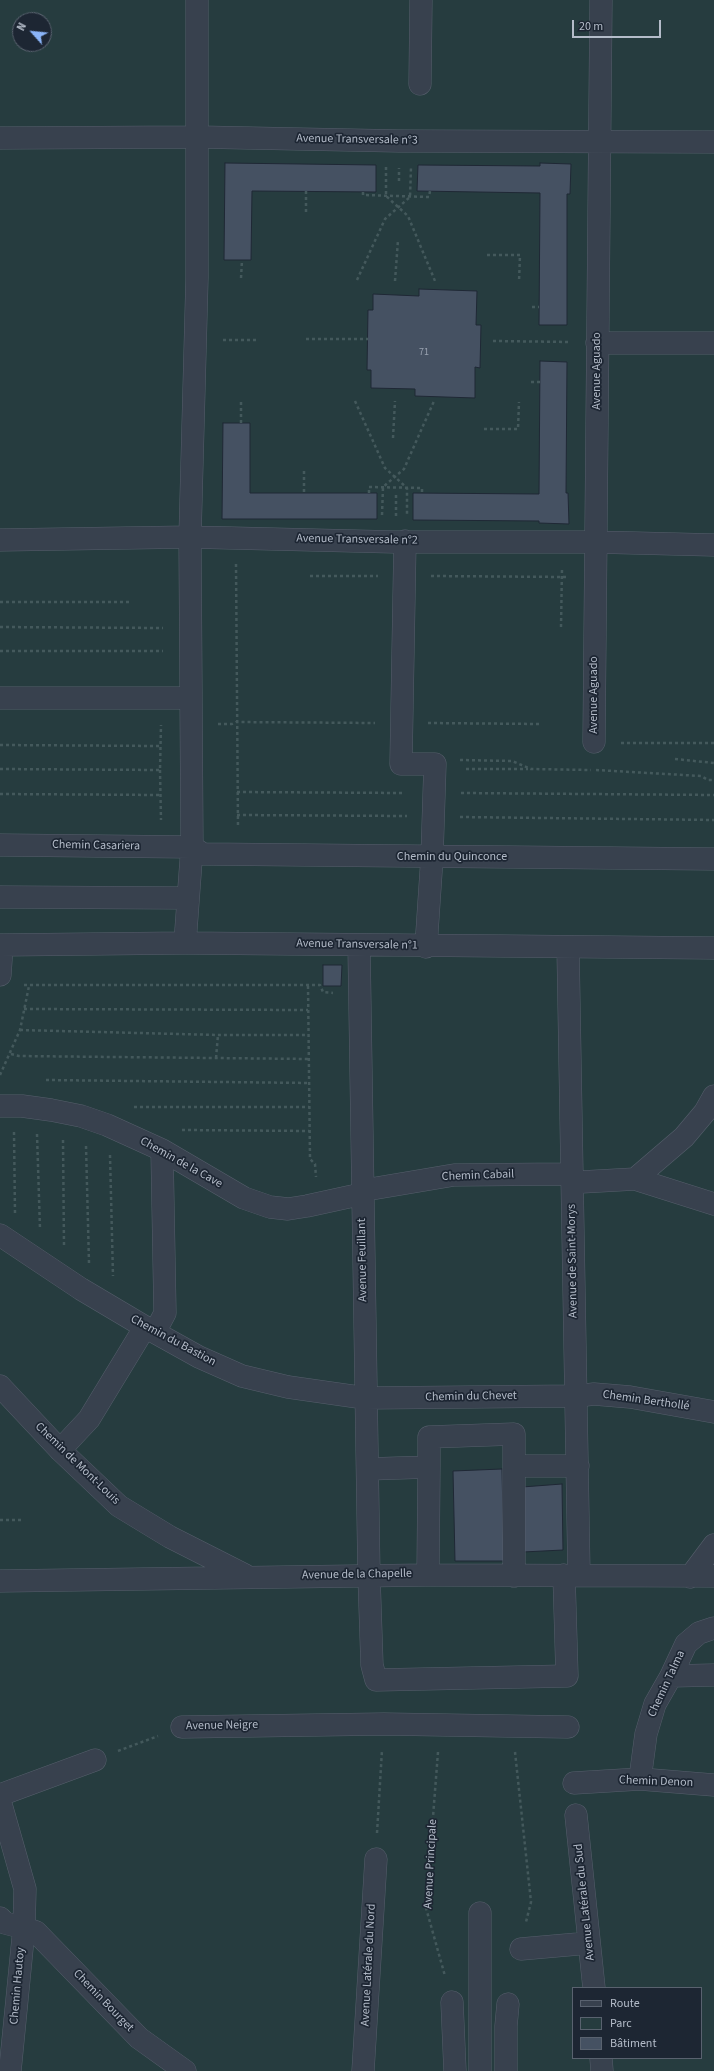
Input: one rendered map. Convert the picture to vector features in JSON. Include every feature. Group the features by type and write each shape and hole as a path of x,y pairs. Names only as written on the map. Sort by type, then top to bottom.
{"lane":[{"path":"185,943 187,898 192,847 190,724 190,537 197,278 197,0"},
{"path":"420,84 422,0"},
{"name":"Avenue Aguado","path":"594,742 601,0"},
{"name":"Avenue Transversale n°3","path":"0,138 198,137 399,141 714,142"},
{"path":"597,343 714,343"},
{"path":"399,536 404,576 401,764 435,764 432,857 426,947"},
{"name":"Avenue Transversale n°2","path":"0,540 190,537 230,539 399,536 714,545"},
{"path":"0,698 190,698"},
{"name":"Chemin Casariera","path":"0,845 192,847"},
{"name":"Chemin du Quinconce","path":"192,847 203,854 432,857 714,858"},
{"path":"0,897 187,898"},
{"name":"Avenue Transversale n°1","path":"1,945 185,943 426,947 714,948"},
{"path":"0,975 1,945"},
{"name":"Avenue Feuillant","path":"359,945 369,1576"},
{"name":"Avenue de Saint-Morys","path":"568,947 571,1177 578,1466 572,1574"},
{"path":"635,1179 684,1137 705,1112 714,1096"},
{"name":"Chemin de la Cave","path":"0,1106 22,1106 81,1116 107,1125 162,1150 244,1198 257,1204 288,1209 362,1194"},
{"path":"60,1450 89,1419 150,1329 165,1313 162,1150"},
{"name":"Chemin Cabail","path":"362,1194 371,1189 454,1175 565,1174 580,1182 635,1179"},
{"path":"635,1179 714,1204"},
{"name":"Chemin du Bastion","path":"8,1228 81,1289 199,1357 242,1376 288,1387 366,1398"},
{"name":"Chemin de Mont-Louis","path":"0,1386 60,1450 119,1506 170,1538 248,1576"},
{"name":"Chemin Berthollé","path":"577,1396 594,1394 630,1397 714,1412"},
{"name":"Chemin du Chevet","path":"366,1398 577,1396"},
{"path":"428,1575 429,1437 514,1434 514,1576"},
{"path":"514,1466 578,1466"},
{"path":"368,1469 429,1467"},
{"path":"690,1577 714,1545"},
{"path":"369,1576 372,1665 376,1680 567,1676 572,1574"},
{"name":"Avenue de la Chapelle","path":"0,1581 248,1576 514,1576 572,1574 690,1577 714,1576"},
{"name":"Chemin Talma","path":"640,1779 648,1726 655,1704 671,1676 686,1644 699,1633 714,1628"},
{"path":"671,1676 714,1675"},
{"name":"Avenue Neigre","path":"182,1726 384,1724 568,1727"},
{"path":"0,1795 96,1760"},
{"name":"Chemin Denon","path":"574,1783 640,1779 714,1785"},
{"name":"Chemin Hautoy","path":"0,1801 25,1889 24,1928 10,2071"},
{"name":"Avenue Latérale du Sud","path":"576,1815 594,1987"},
{"name":"Avenue Latérale du Nord","path":"363,2071 376,1849"},
{"path":"480,1913 480,2071"},
{"path":"0,1918 5,1923 24,1928"},
{"name":"Chemin Bourget","path":"24,1928 36,1932 139,2038 181,2070"},
{"path":"520,1949 589,1943"},
{"path":"452,2002 480,2026 506,2071"},
{"path":"455,2071 480,2026 508,2004"},
{"path":"601,2059 602,2071"}],"path":[{"path":"399,181 400,162"},
{"path":"386,175 386,196 408,216 435,281"},
{"path":"410,175 410,197"},
{"path":"306,191 306,215"},
{"path":"363,192 363,196 429,197 430,191"},
{"path":"357,280 385,220 410,197"},
{"path":"395,281 398,240"},
{"path":"487,255 520,255 519,282"},
{"path":"241,278 242,260"},
{"path":"532,307 539,306"},
{"path":"306,339 368,339"},
{"path":"223,340 258,340"},
{"path":"493,341 597,343"},
{"path":"531,382 540,382"},
{"path":"241,400 241,423"},
{"path":"355,400 385,468 407,488"},
{"path":"393,438 395,401"},
{"path":"399,536 382,516 383,487 404,469 434,401"},
{"path":"484,429 518,429 519,402"},
{"path":"304,470 304,492"},
{"path":"369,493 369,487 422,488 422,492"},
{"path":"399,536 406,517 407,488"},
{"path":"396,494 399,536"},
{"path":"230,539 236,564 238,831"},
{"path":"561,627 563,541"},
{"path":"310,576 595,578"},
{"path":"0,602 130,602"},
{"path":"0,651 163,651"},
{"path":"190,724 232,724 236,722 539,724"},
{"path":"594,742 714,743"},
{"path":"0,745 160,746"},
{"path":"675,759 714,763"},
{"path":"435,764 445,760 512,761 531,769"},
{"path":"466,769 632,771 702,776 708,780 714,780"},
{"path":"160,770 161,820"},
{"path":"237,792 714,795"},
{"path":"0,794 160,795"},
{"path":"237,815 714,820"},
{"path":"22,985 320,985 323,992 360,994"},
{"path":"0,1075 11,1054 20,1030 29,986"},
{"path":"308,986 310,1159 314,1164 322,1202"},
{"path":"24,1009 308,1010"},
{"path":"20,1030 218,1035 308,1034"},
{"path":"216,1058 218,1035"},
{"path":"11,1054 26,1056 309,1059"},
{"path":"40,1080 309,1083"},
{"path":"126,1107 309,1108"},
{"path":"8,1228 14,1128"},
{"path":"37,1130 40,1230"},
{"path":"181,1130 309,1131"},
{"path":"63,1133 64,1246"},
{"path":"86,1139 89,1270"},
{"path":"110,1150 113,1277"},
{"path":"0,1520 23,1520"},
{"name":"Avenue Principale","path":"440,1725 426,1908 452,2002"},
{"name":"Avenue Neigre","path":"96,1760 182,1726"},
{"path":"512,1726 531,1902 520,1949"},
{"path":"376,1849 381,1771"}],"green space":[{"path":"0,0 714,0 714,2071 0,2071"}],"building":[{"path":"225,163 376,165 376,192 252,191 251,260 224,260"},
{"path":"540,163 571,164 570,194 567,194 567,325 539,325 540,193 417,191 418,165 540,166"},
{"path":"419,289 477,291 476,325 481,325 480,368 475,367 475,398 415,396 415,389 371,388 371,370 367,370 368,310 373,310 373,294 419,296"},
{"path":"540,361 567,362 566,493 568,493 569,524 539,523 539,521 413,520 413,493 539,494"},
{"path":"223,423 250,423 250,493 377,493 377,519 222,519"},
{"path":"323,965 342,965 341,986 323,986"},
{"path":"502,1469 504,1561 455,1561 453,1471"},
{"path":"562,1484 563,1550 523,1552 522,1487"}]}
